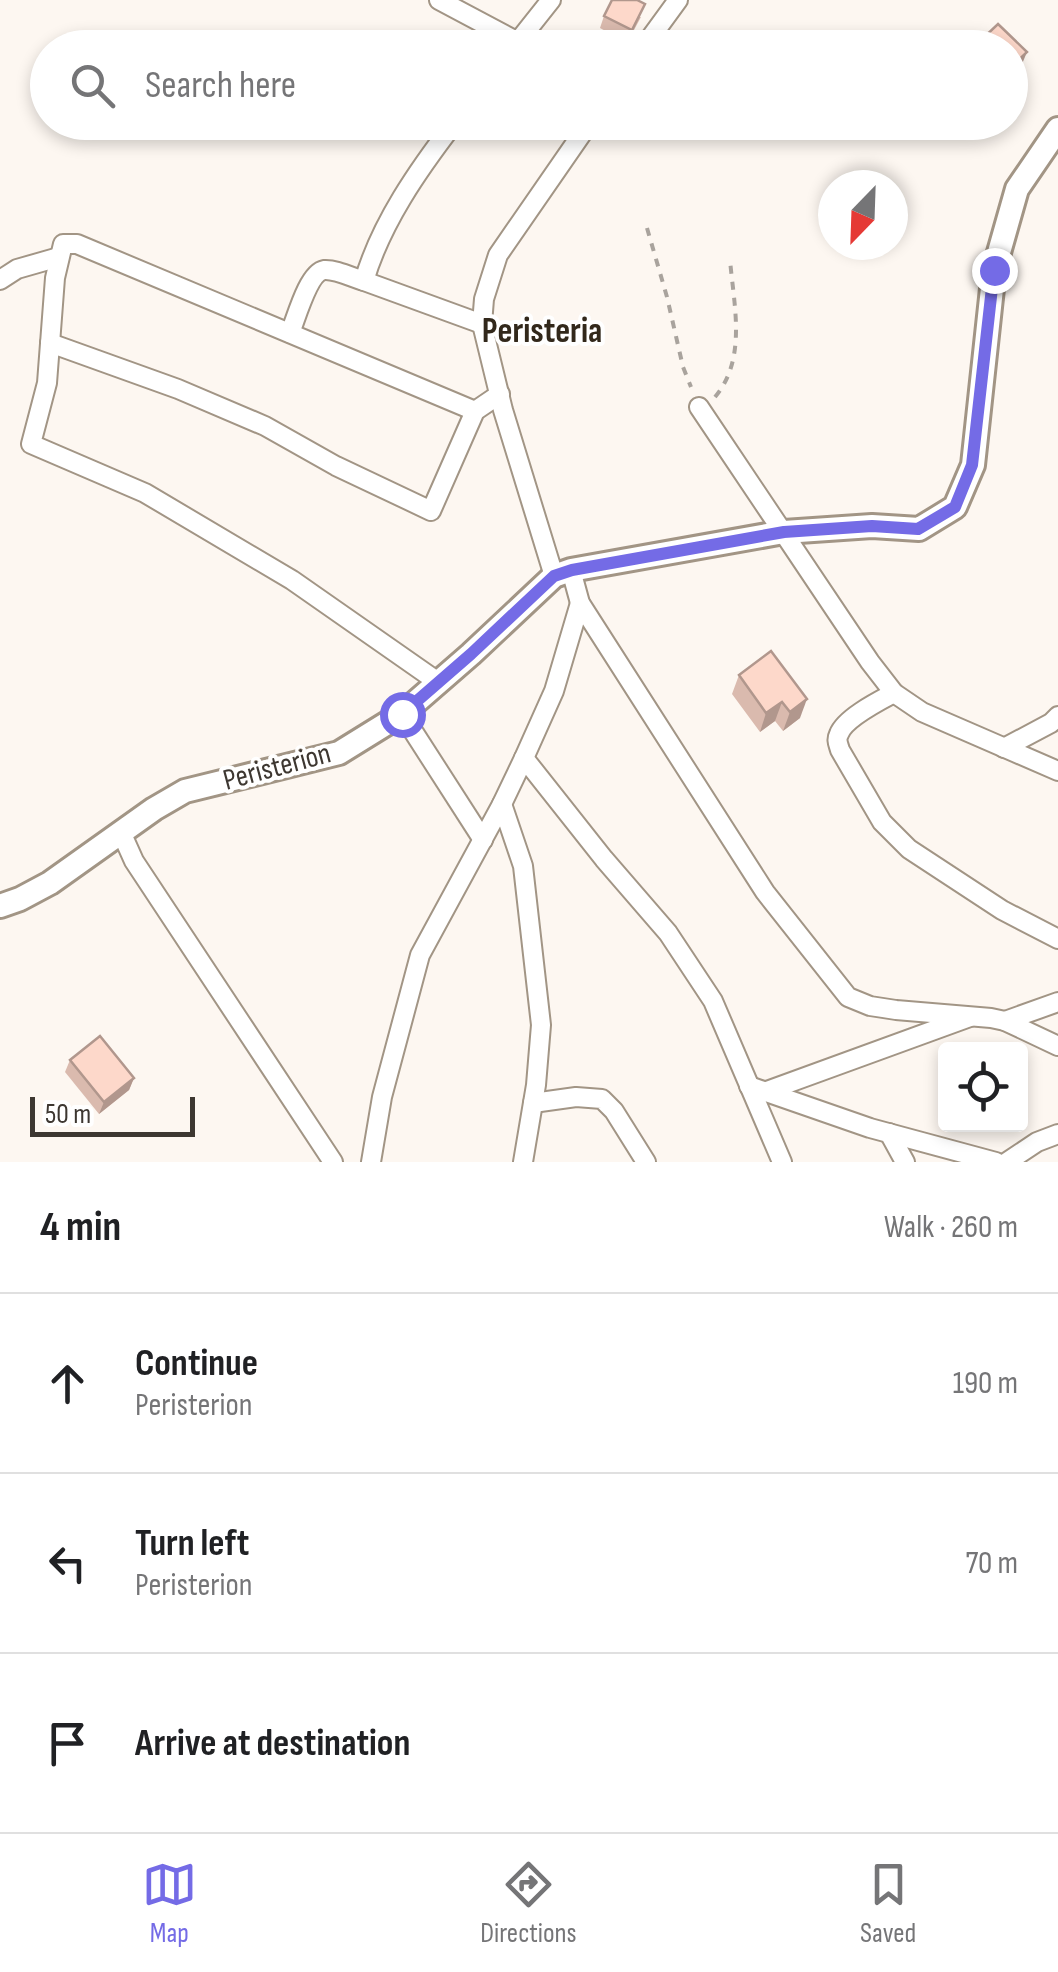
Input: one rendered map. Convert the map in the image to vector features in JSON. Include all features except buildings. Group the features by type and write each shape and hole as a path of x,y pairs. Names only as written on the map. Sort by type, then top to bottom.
{"street":[{"path":"439,0 490,30"},
{"path":"527,30 550,0"},
{"path":"656,30 678,0"},
{"path":"364,281 379,237 442,140"},
{"path":"578,140 498,255 484,298 482,324 500,394 563,573 765,892 848,997 896,1010 1005,1021 1058,1046"},
{"path":"563,573 784,532 872,526 918,529 955,507 972,465 994,270 1017,189 1054,140"},
{"path":"438,682 292,580 145,493 31,444 46,383 54,278 62,244 77,244 476,411"},
{"path":"0,280 17,269 58,258"},
{"path":"290,333 306,293 319,272 326,270 482,324"},
{"path":"50,343 178,389 264,426 336,466 431,510 476,411 500,394"},
{"path":"699,406 894,693 922,712 1058,770"},
{"name":"Peristerion","path":"0,906 50,883 154,808 185,791 339,753 402,714 563,573"},
{"path":"370,1162 382,1097 420,955 524,758 554,691 580,603"},
{"path":"894,693 840,729 837,739 882,822 909,849 948,876 1058,939"},
{"path":"402,714 483,840"},
{"path":"1004,748 1058,716"},
{"path":"524,758 668,934 713,1002 756,1089 782,1162"},
{"path":"502,804 523,866 541,1025 523,1162"},
{"path":"120,832 134,862 333,1162"},
{"path":"1005,1021 1058,1002"},
{"path":"756,1089 974,1016"},
{"path":"756,1089 889,1133 996,1162"},
{"path":"533,1102 602,1098 646,1162"},
{"path":"889,1133 905,1162"},
{"path":"1007,1162 1037,1142 1058,1134"}],"path":[{"path":"647,228 683,367 699,406 716,396 735,357 736,318 730,260"}],"district":[{"name":"Peristeria","path":"542,331"}],"route":[{"path":"402,714 554,576 784,532 872,526 918,529 955,507 972,465 994,270"}]}
